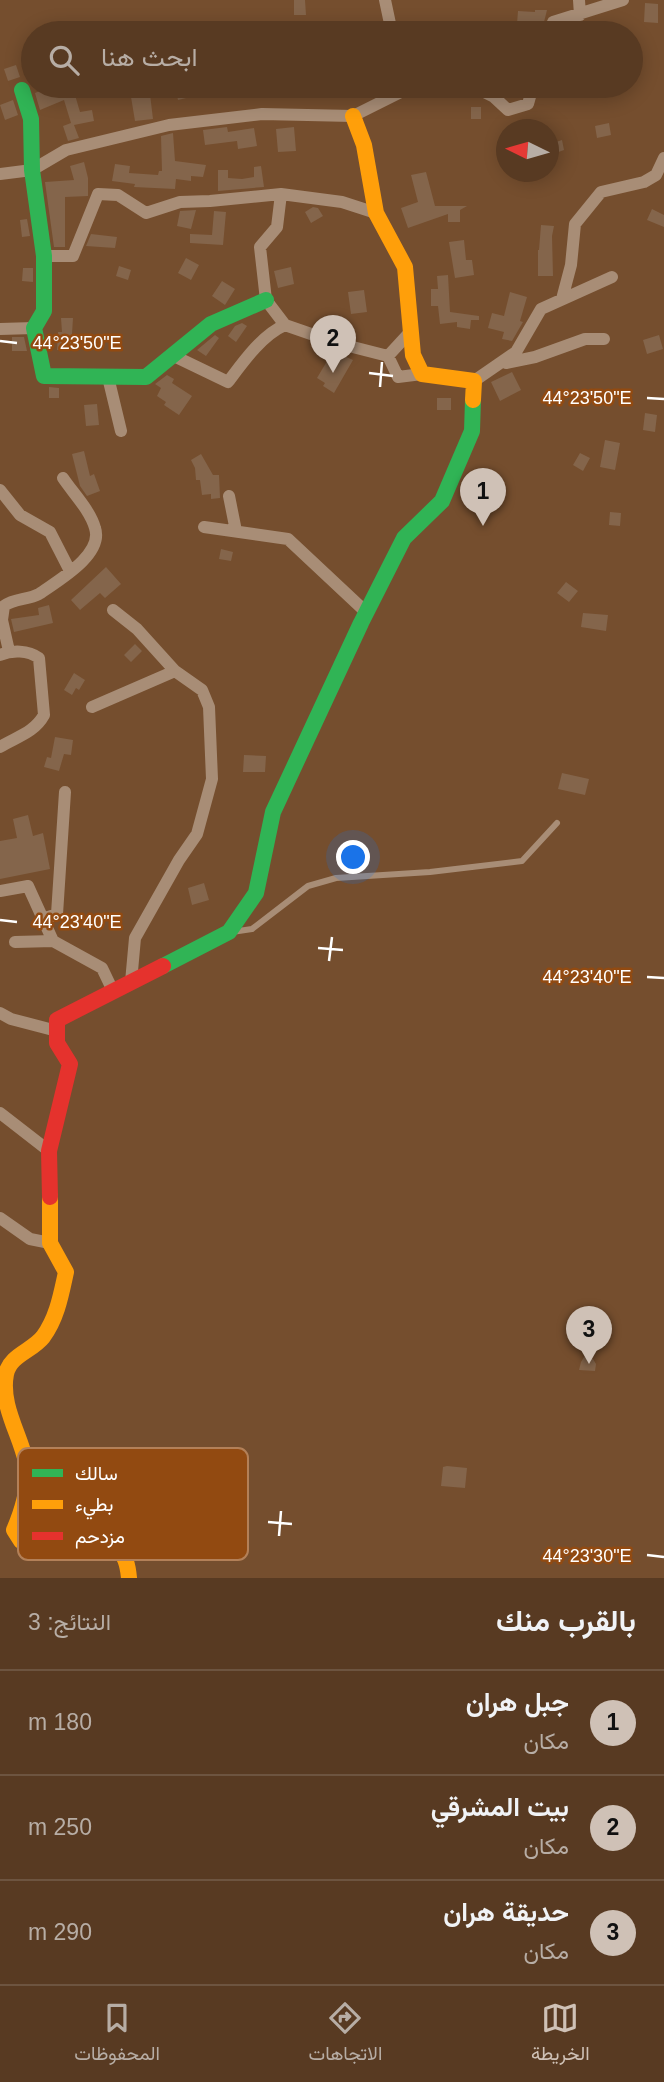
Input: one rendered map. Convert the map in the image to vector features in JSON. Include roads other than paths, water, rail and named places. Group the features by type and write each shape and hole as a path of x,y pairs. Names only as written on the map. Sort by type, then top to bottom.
{"street":[{"path":"385,0 389,21"},
{"path":"579,0 579,15"},
{"path":"557,21 623,0"},
{"path":"24,98 31,120 32,170 44,256 44,311 34,328 44,376 146,377 211,324 266,300"},
{"path":"0,174 32,170 66,150 169,125 262,114 353,116 387,98"},
{"path":"495,98 508,110 528,104 530,98"},
{"path":"353,116 363,145 376,213 405,267 413,355 422,374"},
{"path":"562,299 571,265 575,224 601,192 645,183 656,174 664,158"},
{"path":"44,256 73,256 98,194 118,195 146,213 180,202 281,194 342,202 376,213"},
{"path":"281,194 277,227 260,247 266,300 285,325 337,343 388,356"},
{"path":"388,356 398,377 422,374 474,381 516,352 541,309 612,277"},
{"path":"174,356 228,382 244,360 273,330 285,325"},
{"path":"0,328 34,328"},
{"path":"388,356 411,331"},
{"path":"499,364 536,357 585,339 604,339"},
{"path":"108,377 121,431"},
{"path":"22,1448 4,1393 6,1372 17,1355 38,1343 56,1316 65,1272 50,1243 49,1150 70,1064 57,1043 57,1020 229,932 256,892 272,812 404,538 442,501 472,431 474,381"},
{"path":"0,747 36,727 44,715 39,658 33,654 4,653 4,606 9,601 39,594 88,556 94,548 97,533 95,525 63,478"},
{"path":"0,490 20,515 50,532 70,571"},
{"path":"229,496 236,531"},
{"path":"204,527 288,538 366,613"},
{"path":"113,610 137,629 175,671 202,690 209,707 212,779 197,834 179,860 135,938 131,982"},
{"path":"92,707 175,671"},
{"path":"43,919 57,914 65,792"},
{"path":"0,891 28,886 53,941"},
{"path":"15,942 53,941 102,968 113,991"},
{"path":"0,1013 11,1019 57,1031"},
{"path":"0,1113 49,1150"},
{"path":"0,1218 30,1240 50,1243"},
{"path":"126,1560 128,1578"}],"lane":[{"path":"229,932 252,929 308,886 336,878 430,872 522,861 557,823"}],"place":[{"name":"بيت المشرقي","path":"333,373"},
{"name":"جبل هران","path":"483,526"},
{"name":"حديقة هران","path":"589,1364"}]}
